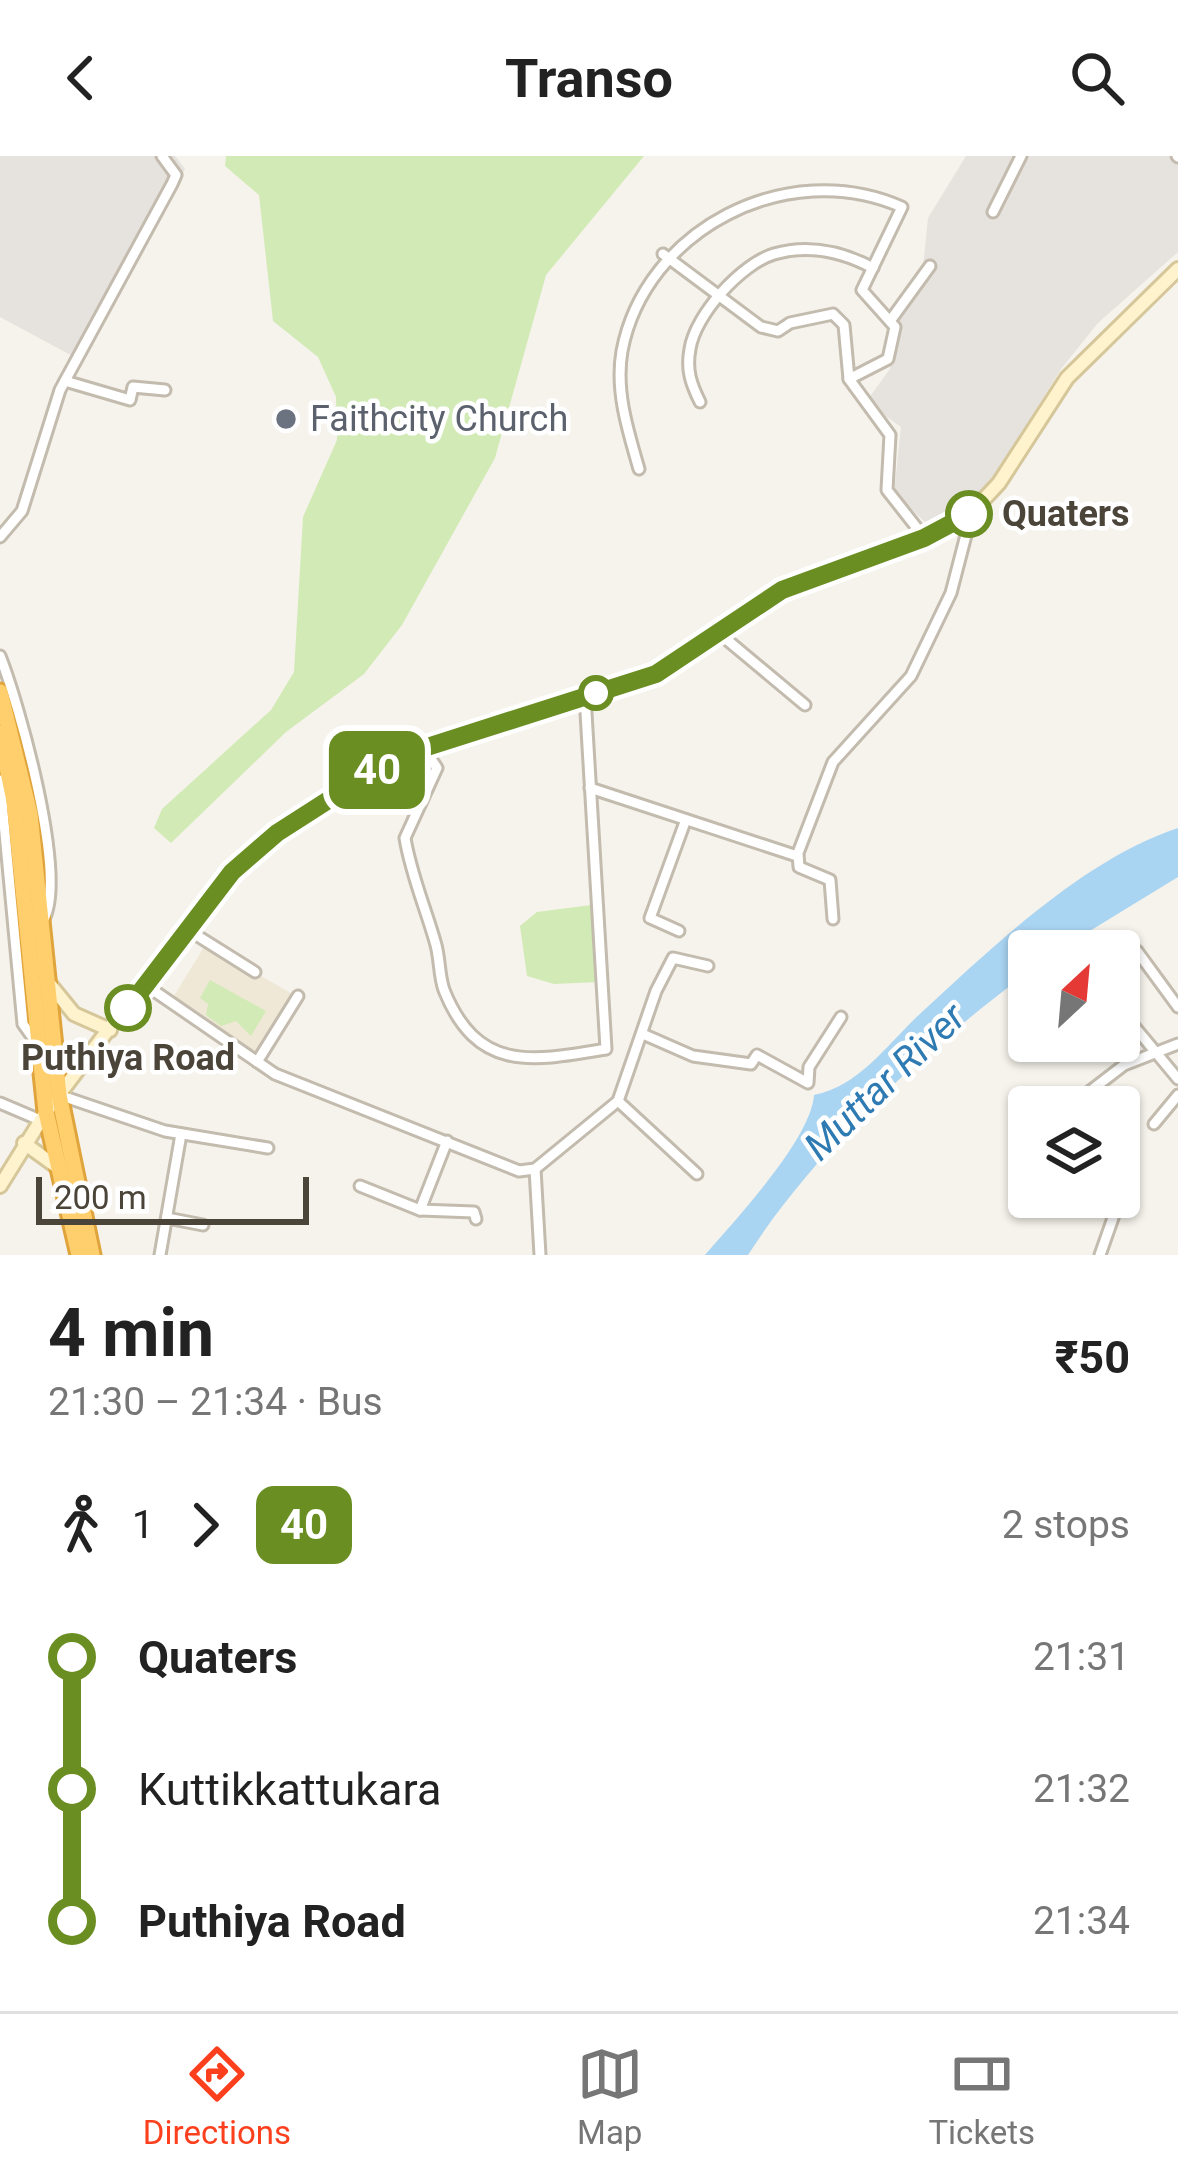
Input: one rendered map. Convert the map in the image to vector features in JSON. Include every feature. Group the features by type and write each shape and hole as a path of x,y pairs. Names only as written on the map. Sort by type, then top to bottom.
{"highway":[{"path":"0,692 29,814 44,977 83,1249"},
{"path":"0,733 14,801 43,1116 83,1249"}],"main road":[{"path":"0,1186 43,1116 146,986 185,928 232,872 277,833 369,774 424,748 656,674 782,590 924,538 973,512 999,483 1067,378 1178,269"},
{"path":"44,977 74,1014 110,1030"},
{"path":"24,1143 57,1167"}],"street":[{"path":"0,537 22,511 65,381 176,175 162,156"},
{"path":"993,212 1021,156"},
{"path":"849,379 888,359 895,326 862,290 902,207 851,179"},
{"path":"638,469 622,408 621,356 631,314 663,254 696,219 727,199"},
{"path":"663,254 761,327 778,332 790,323 833,314 844,325 849,379 890,435 887,490 924,538"},
{"path":"700,402 689,379 690,345 719,299 749,267 775,254 847,254 873,268"},
{"path":"890,321 930,266"},
{"path":"65,381 130,400 133,386 165,390"},
{"path":"833,919 830,880 799,867 797,856 833,762 911,676 950,593 973,512"},
{"path":"721,634 805,705"},
{"path":"0,656 38,784 48,912 39,927"},
{"path":"424,748 437,768 405,838 437,949 442,986 473,1042 494,1054 606,1049 585,697"},
{"path":"0,780 22,1024 38,1045"},
{"path":"590,788 797,856"},
{"path":"679,931 650,918 685,822"},
{"path":"185,928 255,972"},
{"path":"1140,955 1176,1000"},
{"path":"146,986 257,1062 324,1095 519,1171 536,1169 618,1101 645,1035 656,991 673,958 708,966"},
{"path":"257,1062 298,996"},
{"path":"645,1035 693,1056 751,1064 757,1055 808,1083 809,1067 841,1017"},
{"path":"1140,1032 1178,1079"},
{"path":"1095,1086 1178,1044"},
{"path":"59,1095 181,1133 268,1148"},
{"path":"1154,1124 1178,1095"},
{"path":"618,1101 697,1174"},
{"path":"0,1103 43,1116"},
{"path":"160,1255 181,1133"},
{"path":"420,1210 447,1141"},
{"path":"536,1169 540,1255"},
{"path":"360,1186 420,1210 474,1212 476,1219"},
{"path":"166,1217 203,1225"},
{"path":"1100,1255 1113,1218"}],"shaded area":[{"path":"0,156 175,156 185,169 80,360 0,317"},
{"path":"966,156 1178,156 1178,252 1098,323 1061,369 993,479 953,516 927,524 894,493 901,427 866,402 890,369 892,325 921,287 928,218"},
{"path":"206,944 294,995 256,1058 172,999"}],"green space":[{"path":"226,156 644,156 546,275 495,458 402,625 364,674 286,732 171,843 154,828 162,809 271,710 294,672 303,517 337,440 336,397 318,357 273,321 259,195 225,166"},
{"path":"591,905 599,982 554,984 527,976 520,926 537,912"},
{"path":"210,980 266,1011 251,1036 236,1021 221,1026 206,1015 208,1004 200,998"}],"water":[{"path":"1178,828 1178,877 1091,930 1015,930 1075,882 1143,842"},
{"name":"Muttar River","path":"1008,936 1008,988 876,1102 806,1177 748,1255 705,1255 786,1155 810,1113 814,1095 859,1073"}],"bus line":[{"name":"40","path":"128,1008 232,872 277,833 369,774 424,748 656,674 782,590 924,538 969,514"}],"place":[{"name":"Faithcity Church","path":"286,419"},
{"name":"Quaters","path":"969,514"},
{"name":"Puthiya Road","path":"128,1008"}]}
